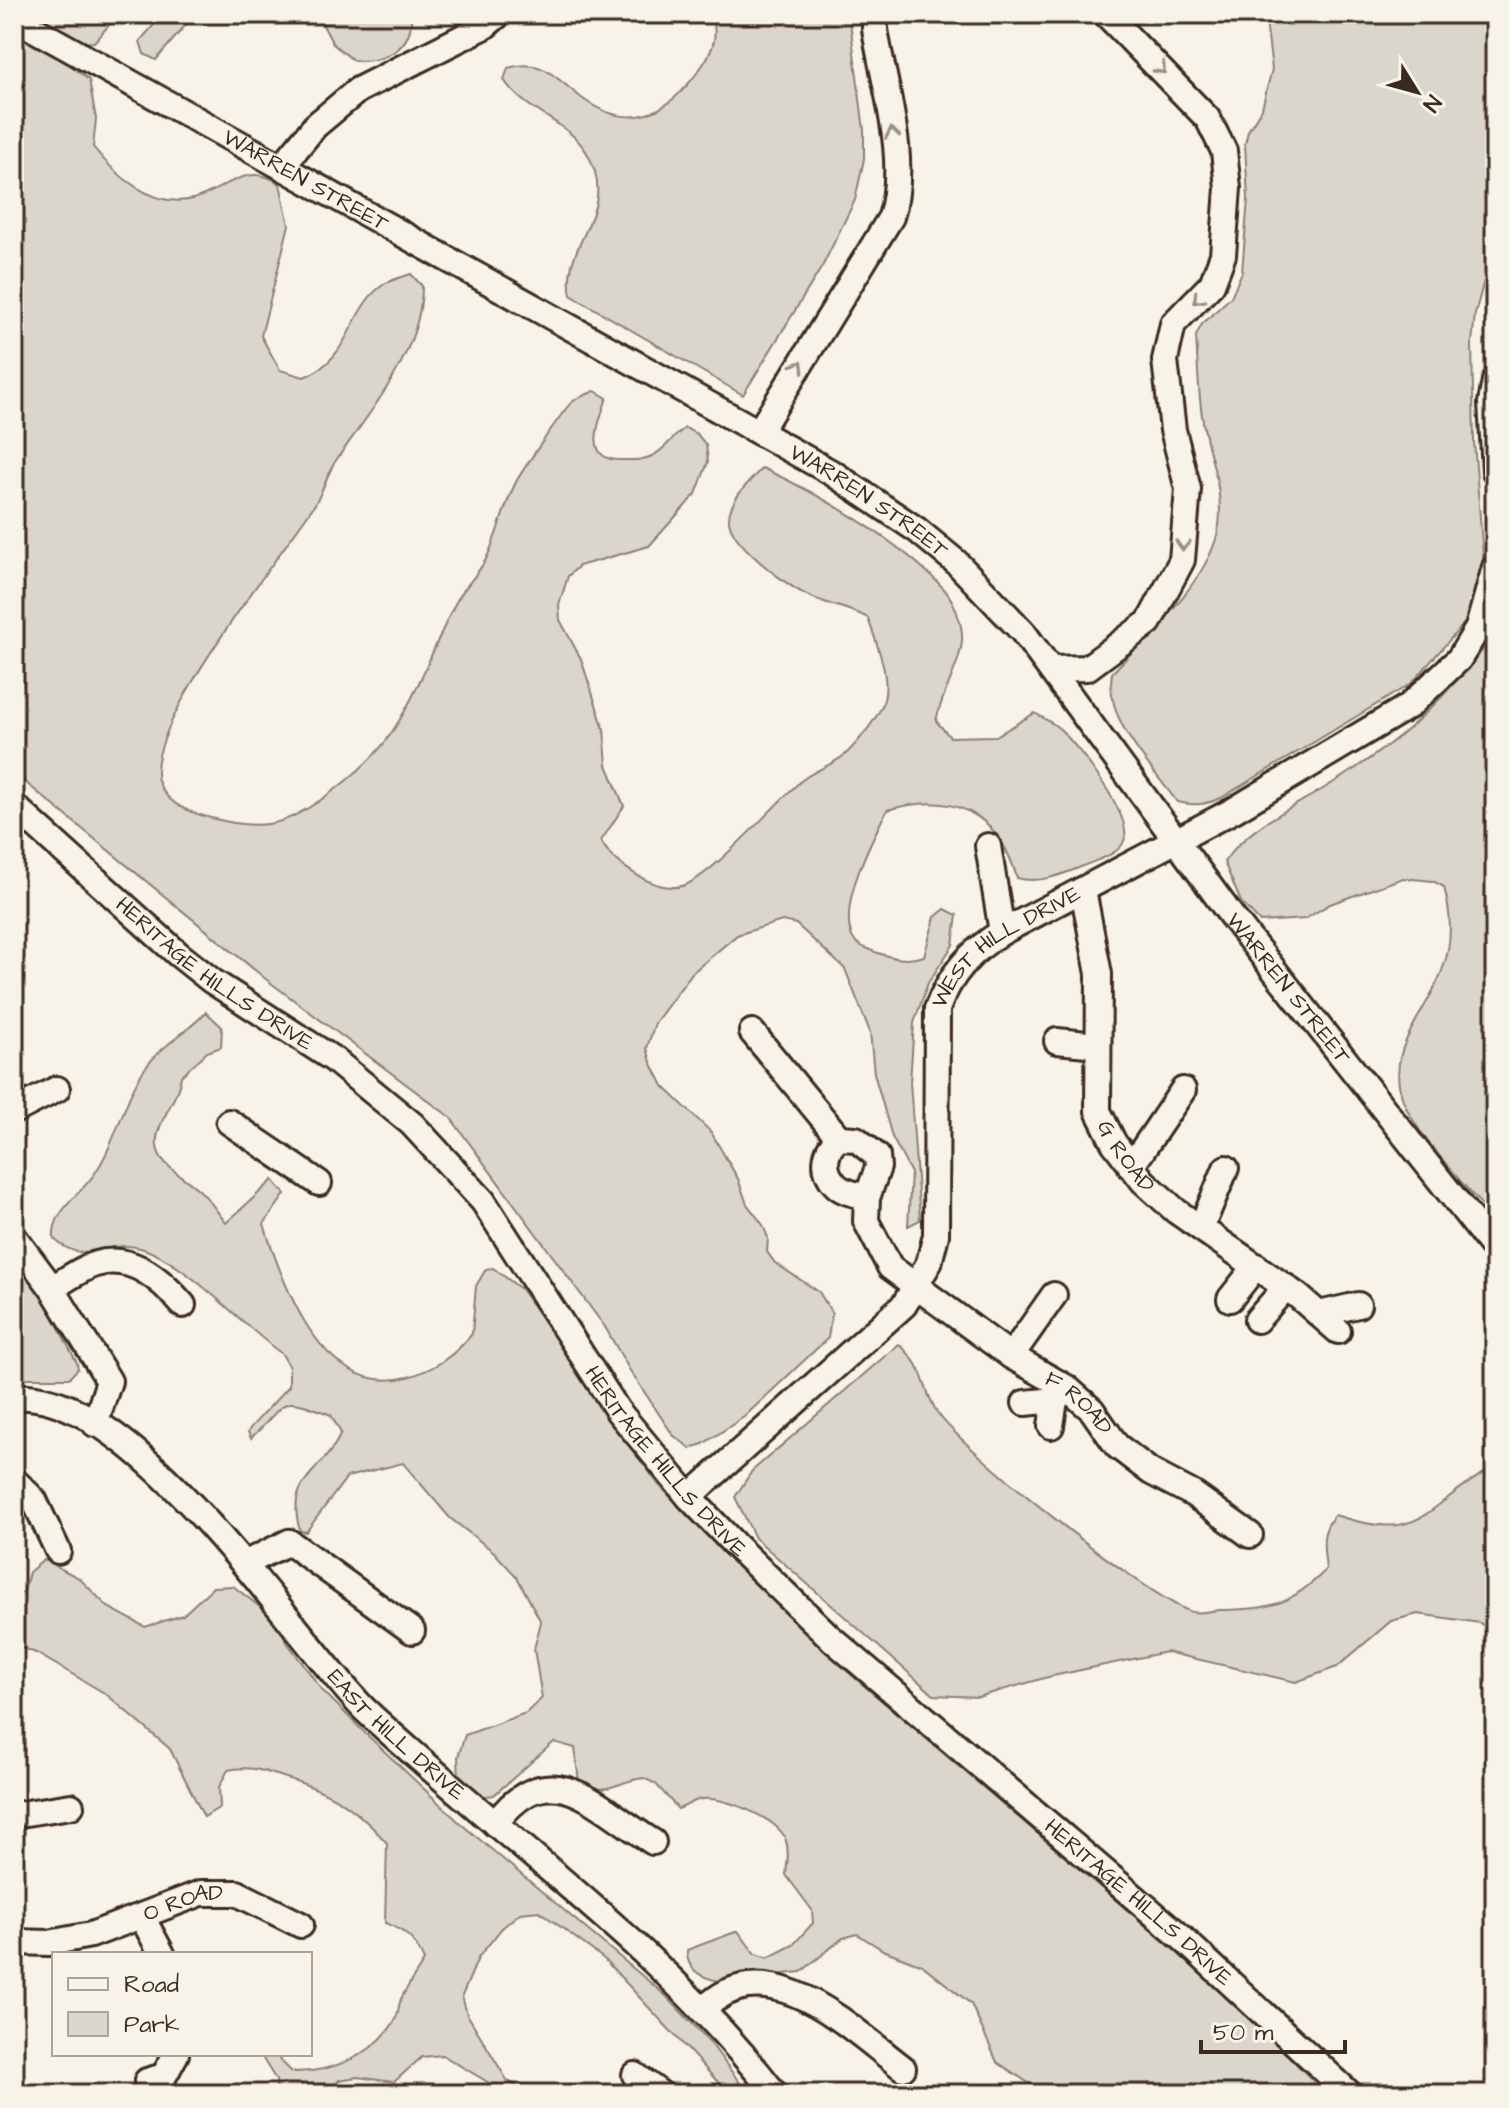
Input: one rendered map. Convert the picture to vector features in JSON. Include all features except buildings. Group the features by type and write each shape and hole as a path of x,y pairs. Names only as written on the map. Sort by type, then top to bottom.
{"street":[{"path":"283,165 315,126 358,90 485,26 499,14"},
{"path":"759,432 891,217 897,198 896,154 875,14"},
{"path":"1051,669 1087,668 1149,622 1182,560 1188,489 1173,430 1165,360 1173,324 1212,284 1223,255 1228,188 1224,151 1219,140 1208,119 1106,14"},
{"name":"WARREN STREET","path":"14,18 834,474 917,530 993,597 1051,669 1175,842 1495,1250"},
{"path":"1495,381 1491,403 1495,471"},
{"name":"WEST HILL DRIVE","path":"689,1497 888,1321 918,1286 929,1263 936,1235 937,1009 946,986 962,964 980,945 1002,932 1175,842 1379,726 1436,684 1459,659 1478,628 1495,567"},
{"name":"HERITAGE HILLS DRIVE","path":"14,806 178,954 373,1089 451,1162 512,1243 618,1411 689,1497 832,1639 1181,1937 1350,2094"},
{"path":"988,846 1002,932"},
{"name":"G ROAD","path":"1083,890 1099,974 1087,1012 1097,1045 1098,1111 1131,1167 1154,1191 1286,1287 1338,1331"},
{"path":"752,1032 839,1138"},
{"path":"1057,1041 1097,1045"},
{"path":"14,1111 57,1089"},
{"path":"1131,1167 1183,1090"},
{"path":"229,1122 319,1183"},
{"path":"839,1138 856,1139 877,1156 878,1167 867,1198 837,1187 830,1176 825,1162 829,1145 839,1138"},
{"path":"1201,1228 1226,1168"},
{"name":"F ROAD","path":"867,1198 866,1221 876,1246 890,1267 918,1286 975,1339 1011,1356 1061,1394 1092,1410 1117,1446 1157,1462 1198,1488 1235,1533"},
{"path":"14,1237 52,1288 109,1381 95,1424"},
{"path":"52,1288 97,1263 121,1263 162,1280 183,1305"},
{"path":"1230,1299 1256,1266"},
{"path":"1257,1320 1286,1287"},
{"path":"1011,1356 1054,1295"},
{"path":"1319,1314 1358,1305"},
{"path":"1025,1403 1061,1394"},
{"path":"1051,1426 1061,1394"},
{"name":"EAST HILL DRIVE","path":"14,1397 44,1399 95,1424 181,1493 246,1563 332,1676 403,1746 592,1904 703,2010 775,2094"},
{"path":"14,1480 34,1500 58,1551"},
{"path":"246,1563 289,1542 412,1631"},
{"path":"495,1824 512,1800 539,1786 565,1787 653,1842"},
{"path":"14,1815 71,1806"},
{"name":"O ROAD","path":"14,1942 49,1943 91,1935 201,1893 237,1893 301,1925"},
{"path":"142,1917 161,1952"},
{"path":"703,2010 719,1993 747,1986 777,1987 812,1999 903,2068"},
{"path":"147,2081 164,2076 175,2056"},
{"path":"635,2075 661,2094"}],"green space":[{"path":"36,14 119,14 94,42 86,42 62,36"},
{"path":"163,14 195,14 156,60 144,54 140,41"},
{"path":"317,14 411,14 411,26 408,36 395,51 376,59 353,60 333,44"},
{"path":"712,14 849,14 864,130 864,159 855,200 823,265 743,395 571,295 570,276 574,259 594,211 596,174 579,141 523,101 504,80 508,68 520,65 541,68 601,110 635,116 650,113 678,95 706,60 715,35"},
{"path":"1265,14 1495,14 1495,240 1475,314 1472,343 1474,442 1485,581 1467,620 1412,683 1221,798 1189,804 1177,802 1122,725 1111,691 1112,673 1160,624 1192,585 1214,545 1219,525 1218,486 1201,411 1196,336 1202,324 1231,297 1242,272 1248,199 1245,144 1248,131 1262,108 1272,69"},
{"path":"14,34 69,64 89,80 96,119 93,147 113,169 137,188 150,195 178,201 193,199 247,176 268,177 280,184 289,225 261,336 280,370 304,377 320,369 341,345 364,305 386,283 411,274 422,286 414,333 393,378 334,464 315,504 219,640 172,720 159,754 158,780 168,798 176,804 215,819 268,824 315,804 362,766 385,742 406,708 456,602 485,561 518,478 568,406 595,391 607,398 596,438 601,454 609,459 648,458 661,451 685,428 697,434 706,445 708,462 696,494 649,546 579,566 568,576 559,605 560,620 581,659 604,729 607,765 624,806 601,841 624,867 660,885 682,886 694,880 725,855 801,781 848,752 866,731 885,698 885,675 868,618 796,589 747,550 731,528 729,518 733,504 762,468 833,505 883,537 927,572 948,594 959,620 962,640 936,721 950,737 996,736 1035,713 1069,739 1103,783 1121,816 1124,841 1112,853 1067,873 1025,880 1017,878 998,836 985,822 969,812 932,803 887,810 859,870 854,888 849,920 855,941 887,956 918,958 924,956 935,917 945,909 957,915 953,945 928,983 914,1023 910,1082 920,1220 908,1226 911,1173 892,1137 874,1073 870,1032 845,969 796,924 782,921 737,935 692,973 655,1023 647,1048 663,1086 711,1132 738,1179 747,1204 763,1225 768,1238 767,1252 775,1263 819,1292 832,1313 828,1338 744,1417 703,1444 690,1448 673,1435 605,1327 450,1117 267,980 14,773"},
{"path":"1495,625 1495,1221 1420,1130 1403,1100 1398,1081 1403,1046 1437,982 1447,955 1450,926 1444,887 1433,881 1403,878 1330,904 1305,919 1260,922 1241,902 1224,862 1259,827 1349,772 1414,724 1474,661"},
{"path":"206,1012 222,1027 221,1047 207,1052 181,1076 160,1127 157,1148 166,1164 202,1193 226,1223 273,1180 285,1194 264,1224 296,1305 311,1332 330,1355 352,1371 378,1379 408,1377 435,1366 472,1334 476,1286 486,1269 493,1268 521,1289 658,1484 771,1599 848,1672 1234,2001 1326,2094 1045,2094 997,2062 971,2004 922,1965 883,1950 857,1934 843,1938 801,1972 719,1981 707,1978 692,1968 687,1950 738,1931 755,1954 768,1958 793,1945 813,1923 812,1910 786,1875 788,1852 780,1830 760,1816 723,1801 699,1800 678,1809 656,1784 644,1778 605,1789 588,1787 579,1783 575,1748 554,1742 494,1795 480,1797 459,1780 458,1757 465,1735 526,1713 542,1698 534,1649 541,1622 517,1577 494,1552 450,1518 403,1463 347,1477 306,1532 300,1531 296,1513 301,1487 341,1433 331,1415 292,1403 279,1409 251,1438 248,1432 251,1427 289,1386 289,1366 282,1354 194,1279 157,1255 128,1246 77,1252 54,1239 57,1220 103,1160 146,1067"},
{"path":"14,1259 36,1283 77,1363 78,1369 69,1378 14,1378"},
{"path":"899,1344 915,1362 937,1412 981,1457 1100,1553 1171,1602 1192,1612 1254,1608 1290,1598 1326,1570 1325,1534 1335,1515 1389,1526 1408,1523 1495,1467 1495,1635 1480,1623 1418,1614 1391,1621 1337,1667 1296,1682 1166,1652 1048,1677 978,1697 934,1695 755,1538 735,1497 752,1471"},
{"path":"44,1560 79,1578 108,1607 145,1627 183,1615 213,1587 233,1586 278,1621 286,1641 323,1691 460,1823 665,1995 709,2041 748,2094 729,2094 604,1959 539,1911 520,1913 502,1928 478,1958 462,1996 467,2014 507,2080 529,2094 508,2094 442,2055 422,2057 394,2082 357,2077 339,2080 330,2094 277,2094 276,2080 261,2056 276,2056 292,2072 306,2072 335,2066 363,2053 394,2022 401,1999 424,1961 409,1937 385,1923 387,1843 341,1801 300,1783 249,1768 228,1770 219,1787 220,1807 204,1817 170,1749 106,1694 36,1653 14,1645 14,1596 24,1592 29,1572"}]}
